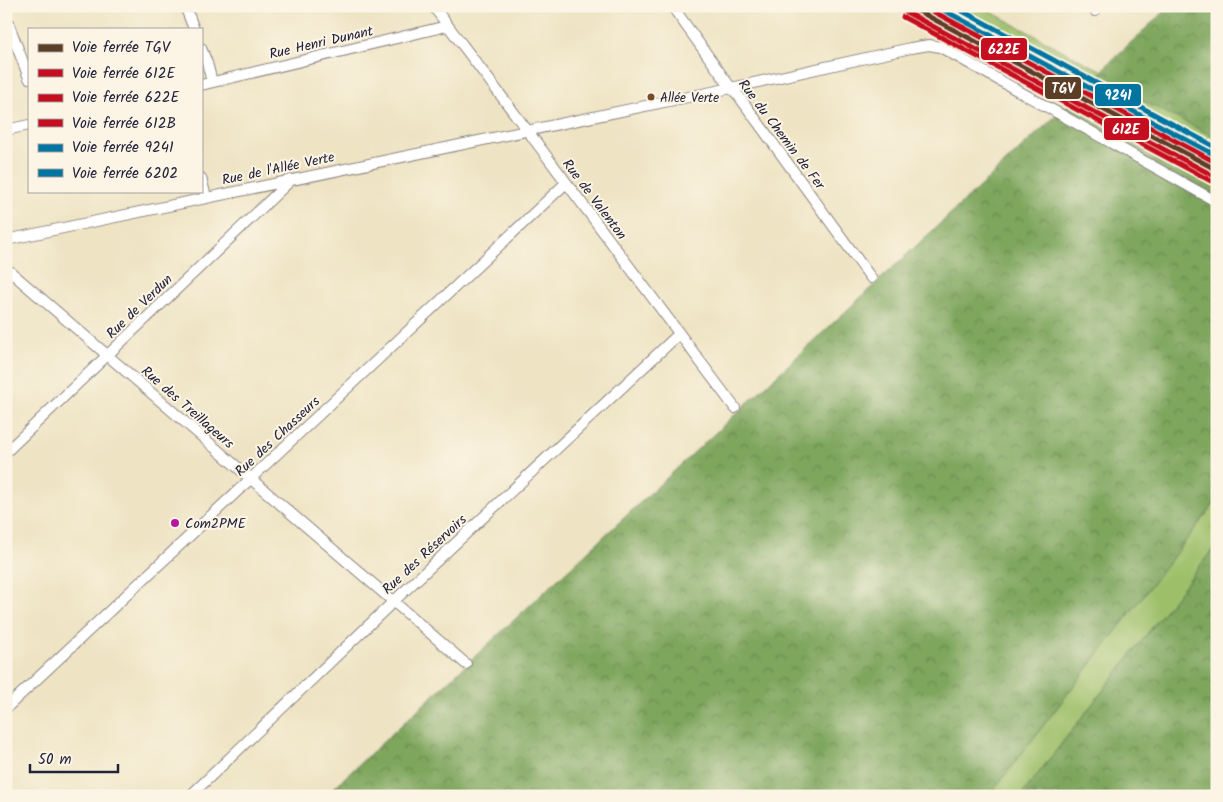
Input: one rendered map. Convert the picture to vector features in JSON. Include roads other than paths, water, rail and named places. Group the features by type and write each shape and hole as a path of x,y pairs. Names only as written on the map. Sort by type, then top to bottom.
{"street":[{"path":"185,6 194,28"},
{"name":"Rue de Valenton","path":"432,6 735,408"},
{"name":"Rue du Chemin de Fer","path":"672,6 871,278"},
{"path":"6,17 28,75"},
{"name":"Rue Henri Dunant","path":"202,85 447,26"},
{"path":"527,130 929,45 940,47 1217,202"},
{"path":"202,50 212,82"},
{"path":"6,130 28,125"},
{"name":"Rue de l'Allée Verte","path":"6,240 527,130"},
{"name":"Rue de Verdun","path":"6,452 292,180"},
{"path":"202,182 206,197"},
{"name":"Rue des Chasseurs","path":"6,708 566,183"},
{"name":"Rue des Treillageurs","path":"6,268 466,664"},
{"name":"Rue des Réservoirs","path":"190,796 394,601 679,334"}],"rail line":[{"name":"TGV","path":"909,6 1217,170"},
{"name":"622E","path":"923,6 1217,163"},
{"name":"6202","path":"936,6 1217,156"},
{"name":"9241","path":"953,6 1217,148"},
{"name":"612E","path":"906,12 1214,176"},
{"name":"612B","path":"903,17 1211,181"}],"place":[{"name":"Allée Verte","path":"651,97"},
{"name":"Com2PME","path":"175,523"}]}
